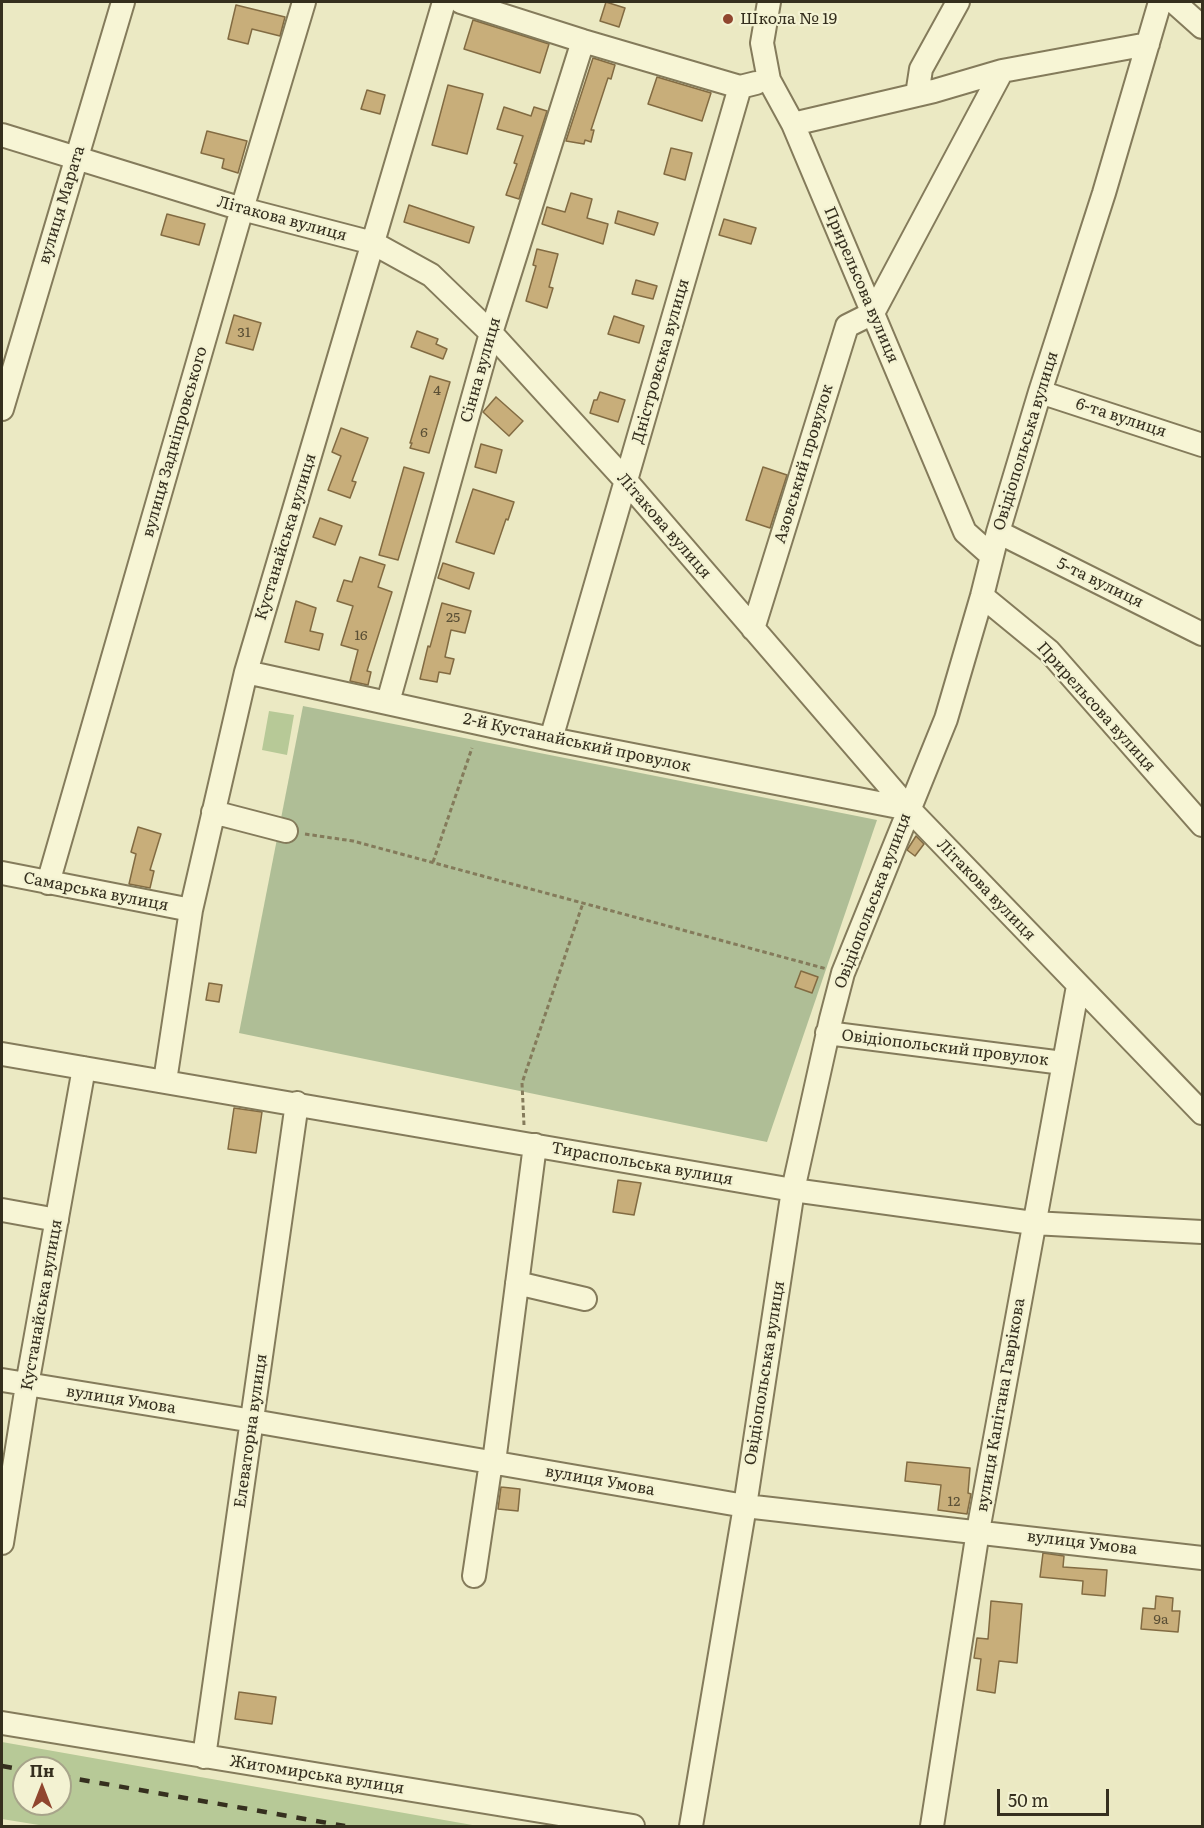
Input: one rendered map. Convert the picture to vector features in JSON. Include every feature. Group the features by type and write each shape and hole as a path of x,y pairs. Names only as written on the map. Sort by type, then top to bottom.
{"street":[{"name":"вулиця Марата","path":"2,409 123,2"},
{"name":"вулиця Задніпровського","path":"48,883 304,2"},
{"name":"Кустанайська вулиця","path":"165,1081 191,910 246,672 444,2"},
{"path":"461,2 583,41 741,87 769,80"},
{"name":"Прирельсова вулиця","path":"769,2 762,43 769,80 793,124 965,532 992,556"},
{"path":"917,95 921,69 958,2"},
{"name":"Овідіопольська вулиця","path":"691,1827 745,1506 794,1190 827,1033 843,973 946,718 982,596 998,532 1104,193 1160,2"},
{"path":"1174,2 1203,27"},
{"name":"Сінна вулиця","path":"388,702 491,333 583,41"},
{"path":"793,124 917,95 1002,71 1148,44"},
{"path":"873,312 1002,71"},
{"name":"Дністровська вулиця","path":"551,739 741,87"},
{"name":"Літакова вулиця","path":"2,135 242,209 373,243 431,274 491,333 627,482 909,810 1203,1113"},
{"name":"Азовський провулок","path":"753,629 847,326 873,312"},
{"name":"6-та вулиця","path":"1040,392 1203,445"},
{"name":"5-та вулиця","path":"998,532 1203,634"},
{"name":"Прирельсова вулиця","path":"982,596 1049,651 1203,825"},
{"name":"2-й Кустанайський провулок","path":"246,672 551,739 909,810"},
{"path":"213,813 286,831"},
{"name":"Самарська вулиця","path":"2,873 191,910"},
{"name":"вулиця Капітана Гаврікова","path":"932,1827 978,1531 1078,986"},
{"name":"Овідіопольский провулок","path":"827,1033 1063,1063"},
{"name":"Тираспольська вулиця","path":"2,1054 794,1190 1033,1223 1203,1232"},
{"name":"Кустанайська вулиця","path":"2,1542 27,1385 84,1068"},
{"name":"Елеваторна вулиця","path":"204,1757 297,1103"},
{"path":"474,1576 517,1283 530,1144"},
{"path":"2,1210 57,1220"},
{"path":"517,1283 585,1299"},
{"name":"вулиця Умова","path":"2,1380 745,1506 1203,1558"},
{"name":"Житомирська вулиця","path":"2,1723 633,1827"}],"path":[{"path":"433,862 472,748"},
{"path":"286,831 353,841 843,973"},
{"path":"530,1144 522,1083 583,903"}],"green space":[{"path":"303,706 877,820 767,1142 239,1033"},
{"path":"269,711 294,715 287,755 262,750"},
{"path":"2,1742 478,1826 45,1826 2,1819"}],"building":[{"path":"606,2 625,8 619,27 600,21"},
{"path":"236,5 285,17 280,36 252,29 248,44 228,39"},
{"path":"473,20 549,44 540,73 464,49"},
{"path":"593,58 615,65 611,79 608,78 591,130 594,130 591,142 585,140 584,144 566,141"},
{"path":"657,77 711,93 702,121 648,104"},
{"path":"448,85 483,94 467,154 432,145"},
{"path":"367,90 385,95 380,114 361,109"},
{"path":"504,107 531,116 534,107 547,111 519,199 506,195 517,164 514,163 523,136 497,129"},
{"path":"207,131 247,141 238,173 222,168 224,159 201,153"},
{"path":"671,148 692,153 685,180 664,174"},
{"path":"571,193 592,199 587,218 608,224 603,244 542,224 547,207 565,212"},
{"path":"409,205 474,227 469,243 404,222"},
{"path":"618,211 658,223 654,235 615,223"},
{"path":"167,214 205,224 199,245 161,235"},
{"path":"724,219 756,228 751,244 719,235"},
{"path":"537,249 558,254 549,287 553,288 547,308 526,301 536,266 533,265"},
{"path":"636,280 657,286 653,299 632,294"},
{"path":"234,315 261,323 253,350 226,343"},
{"path":"614,316 644,326 639,343 608,334"},
{"path":"417,331 438,339 436,344 447,349 443,359 411,347"},
{"path":"430,376 450,382 429,453 410,448 412,443 410,443"},
{"path":"600,392 625,400 618,422 590,413 594,400 597,400"},
{"path":"496,397 523,421 509,436 483,412"},
{"path":"341,428 368,438 352,481 356,482 350,498 328,490 341,456 332,452"},
{"path":"481,444 502,450 496,473 475,467"},
{"path":"404,467 424,473 398,560 379,555"},
{"path":"763,467 787,475 770,528 746,520"},
{"path":"473,489 514,502 494,554 456,542"},
{"path":"320,518 342,526 335,545 313,537"},
{"path":"360,557 385,565 378,587 392,592 367,671 371,672 368,685 350,681 358,650 341,645 353,606 337,601 344,580 352,582"},
{"path":"443,563 474,573 469,589 438,578"},
{"path":"296,601 316,608 310,631 323,634 319,650 285,642"},
{"path":"442,603 471,611 465,633 451,630 445,657 454,659 450,674 439,672 437,682 420,679"},
{"path":"138,827 161,834 150,870 154,871 150,888 129,884 136,854 131,852"},
{"path":"916,836 924,844 915,856 907,850"},
{"path":"801,971 818,977 812,993 795,987"},
{"path":"209,983 222,985 219,1002 206,1000"},
{"path":"234,1108 262,1112 256,1153 228,1149"},
{"path":"618,1180 641,1183 634,1215 613,1212"},
{"path":"907,1462 970,1468 968,1493 971,1494 967,1514 938,1510 941,1485 905,1481"},
{"path":"501,1487 520,1489 518,1511 498,1509"},
{"path":"1043,1553 1064,1556 1063,1567 1107,1570 1105,1596 1082,1594 1083,1581 1040,1577"},
{"path":"1156,1596 1173,1598 1172,1611 1180,1611 1178,1632 1141,1629 1143,1608 1155,1609"},
{"path":"991,1601 1022,1604 1017,1663 999,1661 995,1693 977,1690 981,1659 974,1658 977,1638 988,1639"},
{"path":"239,1692 276,1697 272,1724 235,1719"}],"railway":[{"path":"2,1766 12,1768"},
{"path":"72,1778 345,1826"}],"place":[{"name":"Школа № 19","path":"728,19"}]}
